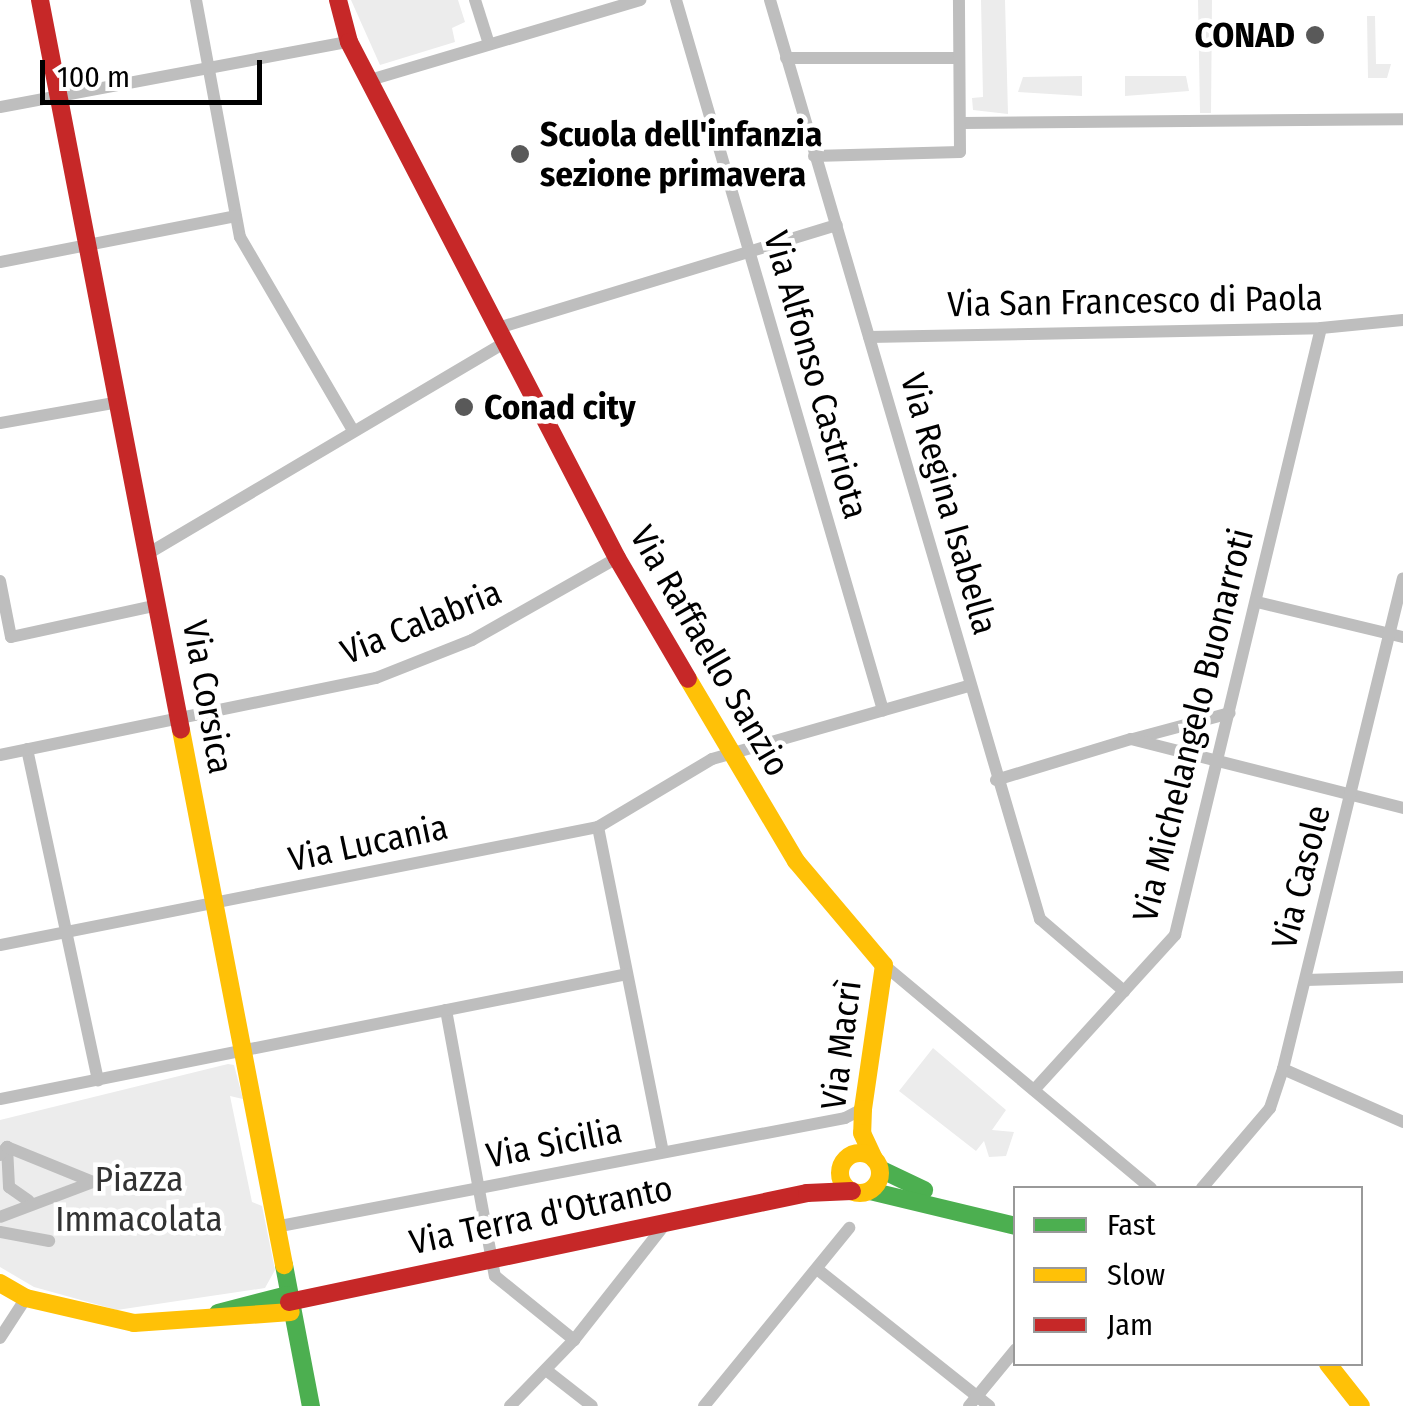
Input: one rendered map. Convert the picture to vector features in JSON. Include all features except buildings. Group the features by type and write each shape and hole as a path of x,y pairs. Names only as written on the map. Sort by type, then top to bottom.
{"street":[{"name":"Via Corsica","path":"40,0 114,404 149,553 310,1406"},
{"path":"196,0 245,248 352,429"},
{"name":"Via Raffaello Sanzio","path":"338,0 350,42 617,558 796,861 884,965 1150,1186"},
{"path":"475,0 488,44"},
{"path":"370,80 640,0"},
{"name":"Via Alfonso Castriota","path":"676,0 883,710"},
{"name":"Via Regina Isabella","path":"770,0 968,686 1040,920 1124,991"},
{"path":"814,156 960,152 959,0"},
{"path":"0,108 350,42"},
{"path":"786,58 960,58"},
{"path":"962,124 1403,119"},
{"path":"0,262 236,216"},
{"path":"149,553 501,335 837,225"},
{"name":"Via San Francesco di Paola","path":"868,337 1321,328 1403,320"},
{"name":"Via Michelangelo Buonarroti","path":"1034,1090 1175,935 1321,328"},
{"path":"0,423 114,404"},
{"name":"Via Calabria","path":"0,755 376,678 472,640 617,558"},
{"name":"Via Casole","path":"1204,1186 1270,1108 1283,1069 1397,636 1403,578"},
{"path":"0,581 11,637 158,605"},
{"path":"1257,602 1397,636"},
{"name":"Via Lucania","path":"0,945 598,827 731,753 968,686"},
{"path":"996,780 1230,713"},
{"path":"1131,740 1353,792 1403,808"},
{"path":"27,750 98,1080"},
{"path":"598,827 663,1152"},
{"name":"Via Macrì","path":"846,1164 862,1133 884,965"},
{"path":"0,1099 627,974"},
{"path":"1306,980 1403,977"},
{"path":"446,1010 495,1276 574,1340"},
{"path":"1283,1069 1403,1122"},
{"name":"Via Sicilia","path":"275,1227 845,1118 863,1108"},
{"name":"Via Macrì","path":"862,1133 877,1164"},
{"path":"0,1217 30,1201 93,1182 3,1151 9,1187 30,1201"},
{"path":"861,1191 846,1164 877,1164 903,1184 1013,1213"},
{"name":"Via Terra d'Otranto","path":"806,1193 846,1164"},
{"path":"861,1191 877,1164"},
{"name":"Via Casole","path":"1213,1186 1219,1173"},
{"name":"Via Terra d'Otranto","path":"26,1298 134,1323 208,1318 806,1193 861,1191 1013,1225"},
{"path":"510,1406 574,1340 668,1222"},
{"path":"704,1406 849,1228"},
{"path":"0,1232 49,1241"},
{"path":"817,1268 973,1401 989,1406"},
{"path":"0,1283 26,1298 0,1338"},
{"path":"973,1401 1013,1353"},
{"path":"1330,1366 1360,1406"},
{"path":"546,1370 592,1406"}],"green space":[{"path":"351,0 458,0 465,22 452,28 455,42 380,65"},
{"path":"981,0 1005,0 1008,114 973,110 972,98 983,97"},
{"path":"1198,0 1212,0 1211,113 1200,113"},
{"path":"1367,16 1375,16 1376,64 1391,64 1387,78 1368,78"},
{"path":"1082,76 1082,96 1018,92 1023,77"},
{"path":"1125,76 1186,76 1189,91 1125,96"},
{"path":"933,1048 1006,1110 992,1130 1014,1132 1006,1156 989,1157 984,1141 976,1151 899,1091"},
{"name":"Piazza Immacolata","path":"234,1065 243,1099 230,1096 252,1202 262,1206 275,1270 265,1288 117,1310 34,1287 0,1267 0,1120"}],"traffic: fast":[{"path":"880,1169 924,1190"},
{"path":"870,1191 1013,1225"},
{"path":"284,1265 311,1406"},
{"path":"218,1313 287,1295"}],"traffic: slow":[{"path":"688,679 796,861 884,965 863,1109 862,1133 874,1159"},
{"path":"181,730 284,1265"},
{"path":"860,1153 874,1159 880,1173 874,1187 860,1193 846,1187 840,1173 846,1159 860,1153"},
{"path":"0,1283 26,1298 134,1323 291,1312"},
{"path":"1330,1366 1361,1406"}],"traffic: jam":[{"path":"40,0 181,730"},
{"path":"338,0 349,42 617,558 688,679"},
{"path":"289,1302 807,1193 852,1191"}],"place":[{"name":"CONAD","path":"1315,35"},
{"name":"Scuola dell'infanzia sezione primavera","path":"520,154"},
{"name":"Conad city","path":"464,407"}]}
